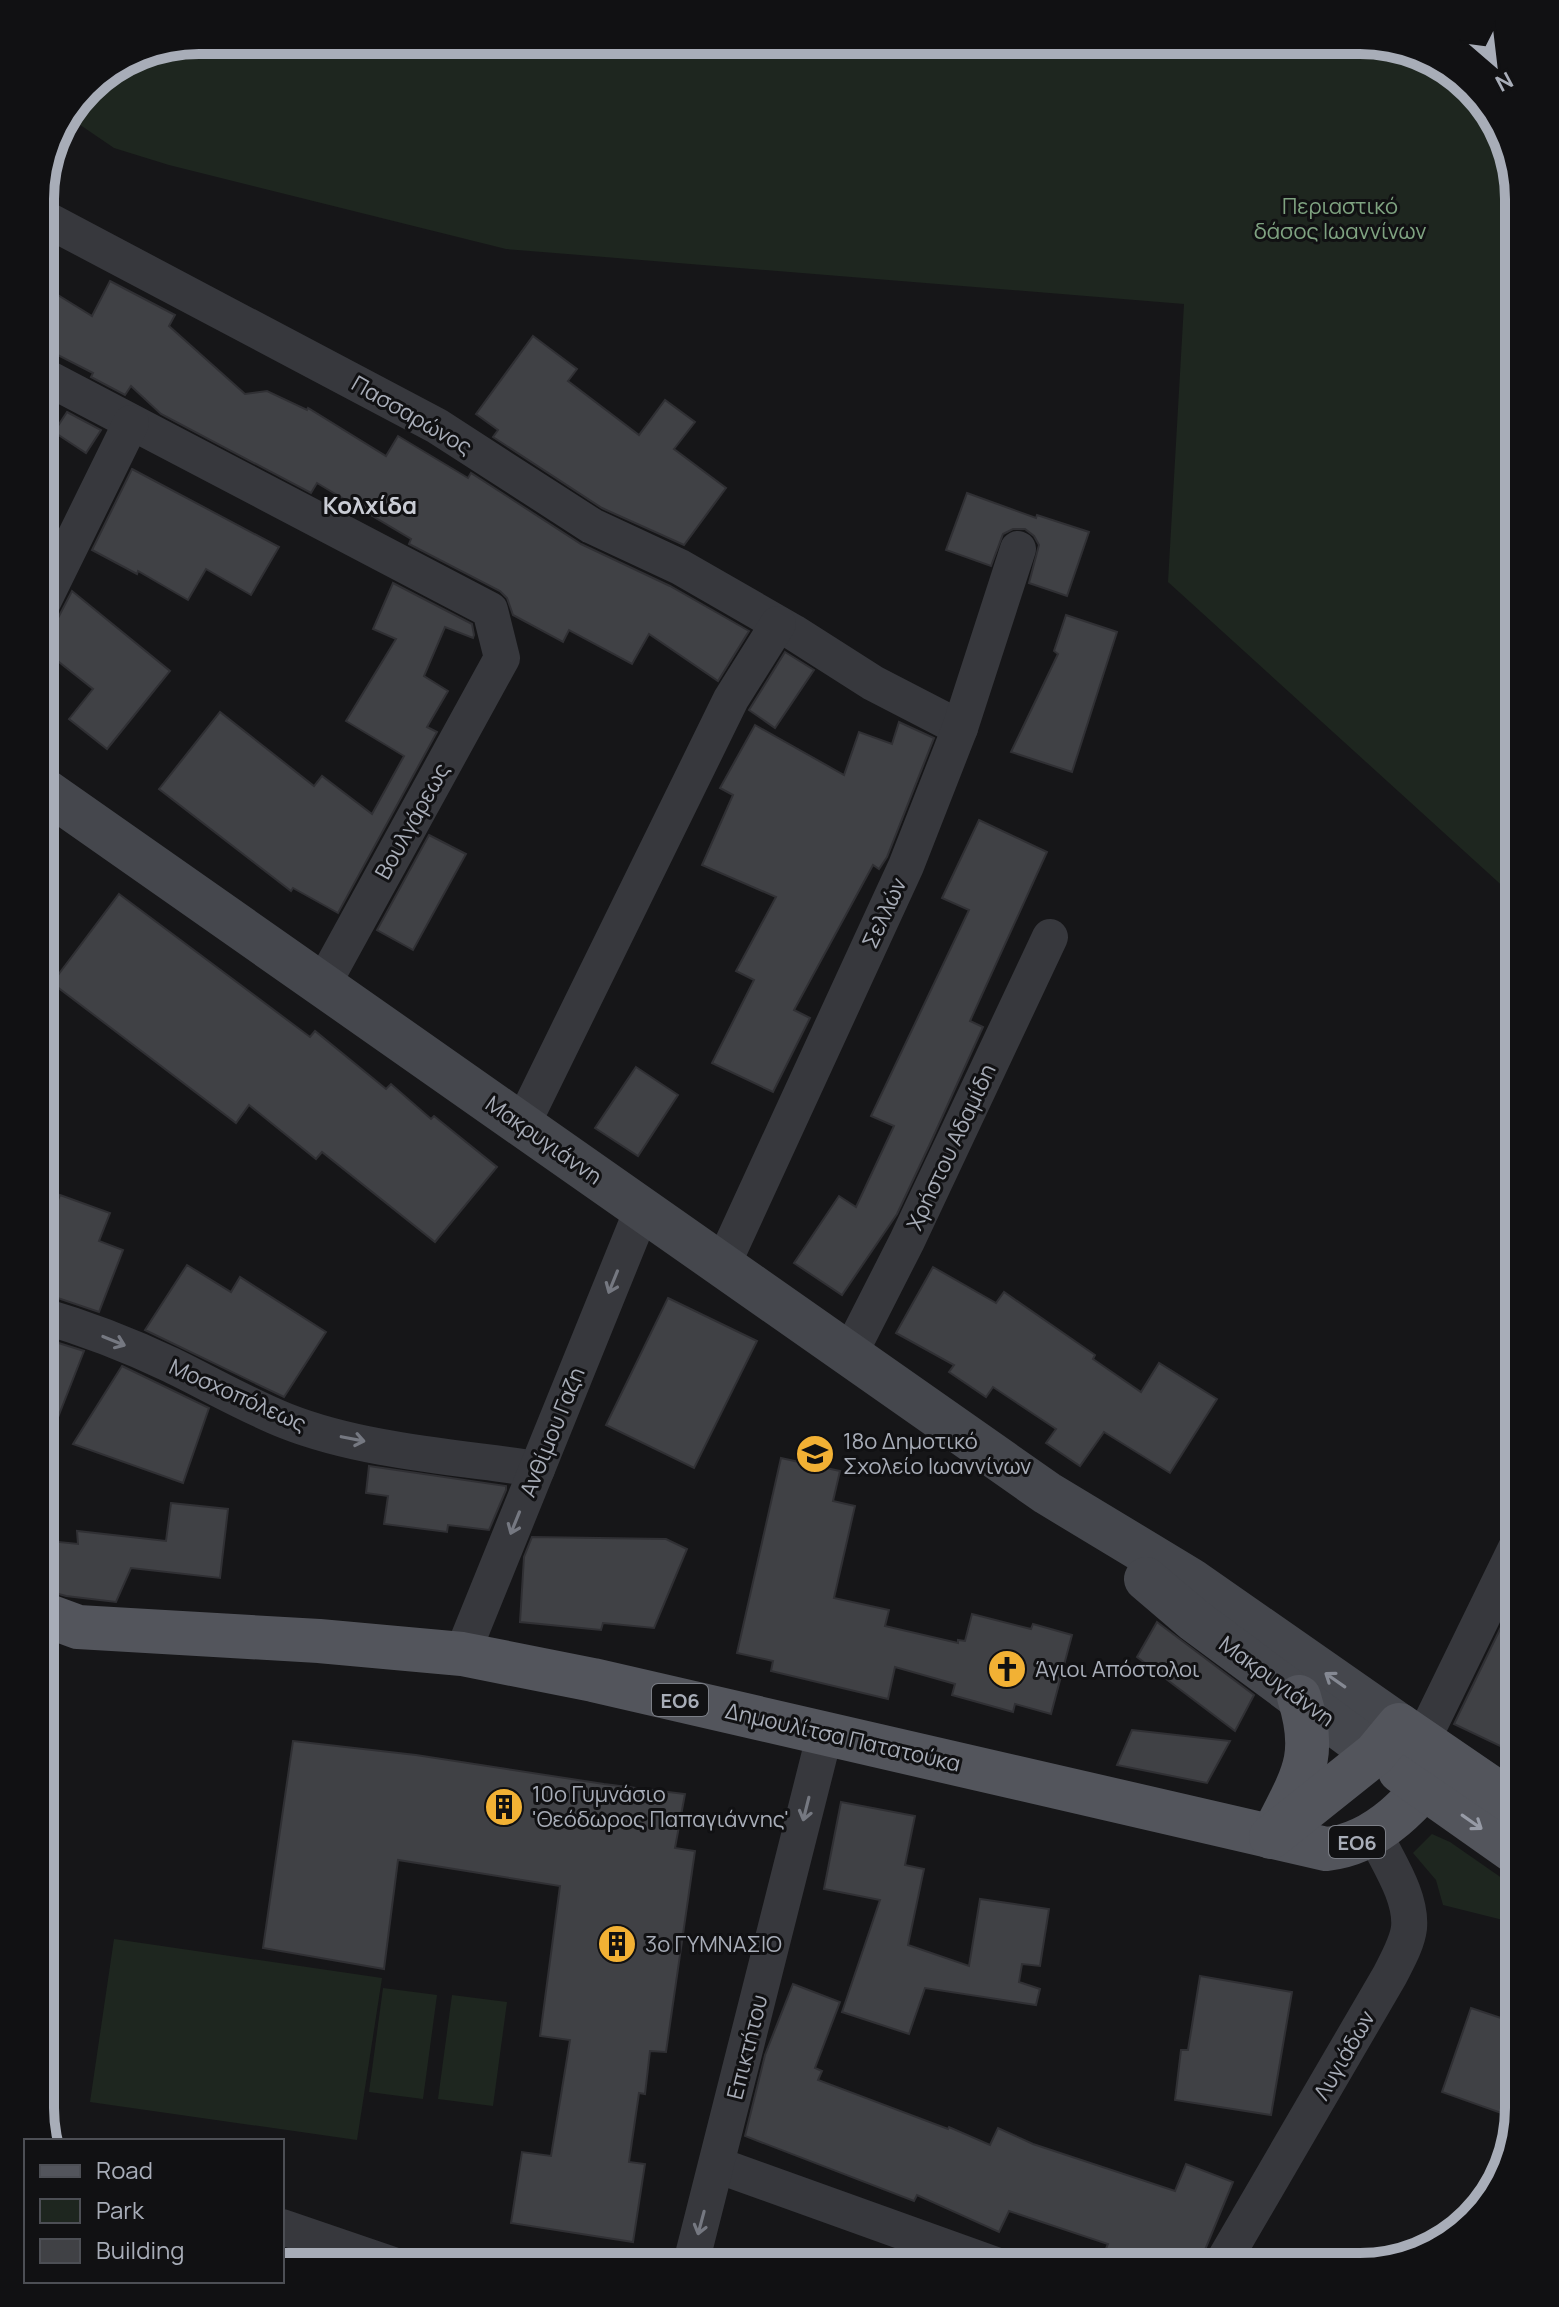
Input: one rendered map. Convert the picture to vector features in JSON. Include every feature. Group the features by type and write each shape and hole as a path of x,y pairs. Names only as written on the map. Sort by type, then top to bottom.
{"main road":[{"name":"Μακρυγιάννη","path":"54,797 1047,1493 1191,1580 1414,1754 1505,1842"},
{"name":"Μακρυγιάννη","path":"1047,1493 1194,1620 1299,1697 1414,1754 1505,1789"},
{"name":"Δημουλίτσα Πατατούκα","path":"54,1627 319,1641 462,1654 593,1680 1326,1849 1356,1843 1374,1833 1414,1754"},
{"path":"1271,1837 1301,1780 1308,1755 1307,1727 1299,1697"},
{"name":"ΕΟ6","path":"1271,1837 1414,1754"}],"street":[{"name":"Πασσαρώνος","path":"54,223 437,426 592,526 680,567 873,683 960,728"},
{"path":"54,382 131,423 54,580"},
{"name":"Βουλγάρεως","path":"131,423 490,610 502,658 323,984"},
{"name":"Σελλών","path":"722,1266 906,866 960,728 1018,549"},
{"path":"522,1125 731,699 778,624"},
{"name":"Χρήστου Αδαμίδη","path":"849,1355 907,1241 1050,937"},
{"name":"Ανθίμου Γαζη","path":"462,1654 642,1210"},
{"name":"Μοσχοπόλεως","path":"54,1319 148,1355 234,1398 303,1426 388,1446 537,1469"},
{"path":"1414,1754 1505,1570"},
{"name":"Επικτήτου","path":"694,2253 825,1733"},
{"name":"Λυγιάδων","path":"1228,2253 1390,1975 1409,1930 1408,1910 1402,1892 1374,1833"},
{"path":"717,2165 962,2253"},
{"path":"284,2229 315,2253"}],"green space":[{"name":"Περιαστικό δάσος Ιωαννίνων","path":"190,54 1369,54 1407,62 1441,78 1455,89 1455,104 1470,104 1486,127 1504,180 1505,888 1168,582 1184,304 506,249 169,165 114,148 76,122 96,96 118,78 152,62"},
{"path":"1432,1834 1450,1842 1505,1880 1505,1920 1443,1905 1436,1880 1413,1853"},
{"path":"114,1939 382,1978 357,2140 90,2102"},
{"path":"383,1988 437,1995 423,2099 369,2092"},
{"path":"452,1995 507,2002 493,2106 438,2099"}],"building":[{"path":"110,281 175,315 169,326 245,394 267,391 308,408 386,456 398,436 468,478 471,473 581,544 670,586 749,631 718,681 649,634 632,664 569,630 563,642 513,615 507,598 500,591 409,544 411,539 317,483 311,493 161,414 131,386 125,395 91,377 93,373 54,353 54,293 92,316"},
{"path":"533,336 577,369 568,381 639,435 665,400 695,422 674,449 726,488 684,545 602,508 493,437 498,430 476,414"},
{"path":"67,412 101,430 86,453 54,432"},
{"path":"132,469 279,547 251,595 206,569 188,600 138,571 137,574 92,550"},
{"path":"967,493 1036,518 1037,515 1089,532 1067,596 1029,583 1039,545 1025,529 1013,529 1003,534 991,566 946,550"},
{"path":"393,583 472,624 474,635 473,638 445,627 424,676 448,691 427,727 437,732 338,913 293,888 291,891 159,789 220,712 314,786 322,776 372,814 404,756 346,721 396,639 373,629"},
{"path":"72,591 170,671 107,749 69,719 93,689 54,658 54,623"},
{"path":"1066,615 1117,632 1072,772 1011,752 1058,654 1054,651"},
{"path":"785,652 814,670 775,728 749,710"},
{"path":"899,722 934,738 887,857 879,869 873,865 794,1010 810,1018 773,1092 712,1063 754,980 736,971 776,897 702,865 733,795 720,788 755,725 844,775 859,732 892,744"},
{"path":"979,820 1047,852 970,1021 983,1027 929,1146 897,1214 842,1295 794,1263 839,1196 856,1207 894,1126 871,1116 969,910 942,898"},
{"path":"429,835 466,854 413,950 377,930"},
{"path":"119,894 310,1037 315,1031 386,1089 391,1084 431,1119 434,1116 497,1167 435,1242 322,1152 316,1159 249,1105 236,1123 54,985 54,980"},
{"path":"636,1067 678,1095 638,1156 595,1128"},
{"path":"60,1195 110,1213 99,1241 123,1250 99,1312 54,1297 54,1210"},
{"path":"187,1265 231,1292 240,1277 326,1332 284,1397 145,1330"},
{"path":"933,1267 996,1303 1004,1292 1095,1355 1093,1359 1141,1392 1159,1363 1217,1399 1170,1473 1104,1432 1080,1466 1046,1443 1056,1429 993,1387 986,1397 949,1372 954,1365 896,1333"},
{"path":"668,1298 757,1341 694,1468 606,1425"},
{"path":"54,1342 84,1351 54,1427"},
{"path":"122,1366 209,1408 183,1483 73,1444"},
{"path":"781,1458 840,1471 833,1501 855,1506 834,1598 889,1610 885,1626 958,1643 958,1640 965,1641 972,1614 1031,1629 1033,1624 1072,1635 1051,1714 1015,1704 1013,1712 952,1695 955,1684 895,1667 888,1699 771,1671 773,1661 737,1653"},
{"path":"369,1466 506,1486 506,1490 489,1530 448,1525 447,1532 384,1524 388,1496 366,1493"},
{"path":"171,1503 228,1509 220,1578 131,1568 116,1602 54,1593 54,1541 78,1544 77,1531 166,1541"},
{"path":"532,1537 666,1539 687,1549 654,1628 603,1623 601,1630 520,1622 524,1557"},
{"path":"1505,1619 1505,1748 1454,1724"},
{"path":"1157,1622 1254,1695 1235,1731 1137,1657"},
{"path":"1132,1730 1230,1741 1207,1783 1117,1765"},
{"path":"293,1741 416,1755 685,1794 675,1848 695,1851 666,2052 650,2051 645,2094 639,2093 629,2162 645,2164 633,2242 511,2223 522,2152 551,2156 570,2040 540,2036 560,1886 398,1860 384,1969 263,1948"},
{"path":"841,1802 915,1816 905,1865 924,1869 908,1945 969,1966 980,1899 1049,1909 1040,1966 1022,1964 1019,1982 1040,1989 1036,2005 925,1988 909,2034 842,2012 880,1900 824,1889"},
{"path":"1200,1976 1292,1992 1271,2115 1175,2100 1181,2050 1188,2050"},
{"path":"793,1984 840,2002 815,2068 822,2071 818,2080 990,2145 998,2128 1033,2144 1175,2191 1186,2164 1233,2182 1204,2253 1104,2253 1108,2244 1009,2211 999,2232 917,2195 914,2201 745,2136 765,2055"},
{"path":"1471,2008 1505,2019 1504,2114 1442,2092"}],"place":[{"name":"18ο Δημοτικό Σχολείο Ιωαννίνων","path":"815,1454"},
{"name":"Άγιοι Απόστολοι","path":"1007,1669"},
{"name":"10ο Γυμνάσιο 'Θεόδωρος Παπαγιάννης'","path":"504,1807"},
{"name":"3ο ΓΥΜΝΑΣΙΟ","path":"617,1944"}],"district":[{"name":"Κολχίδα","path":"370,504"}]}
